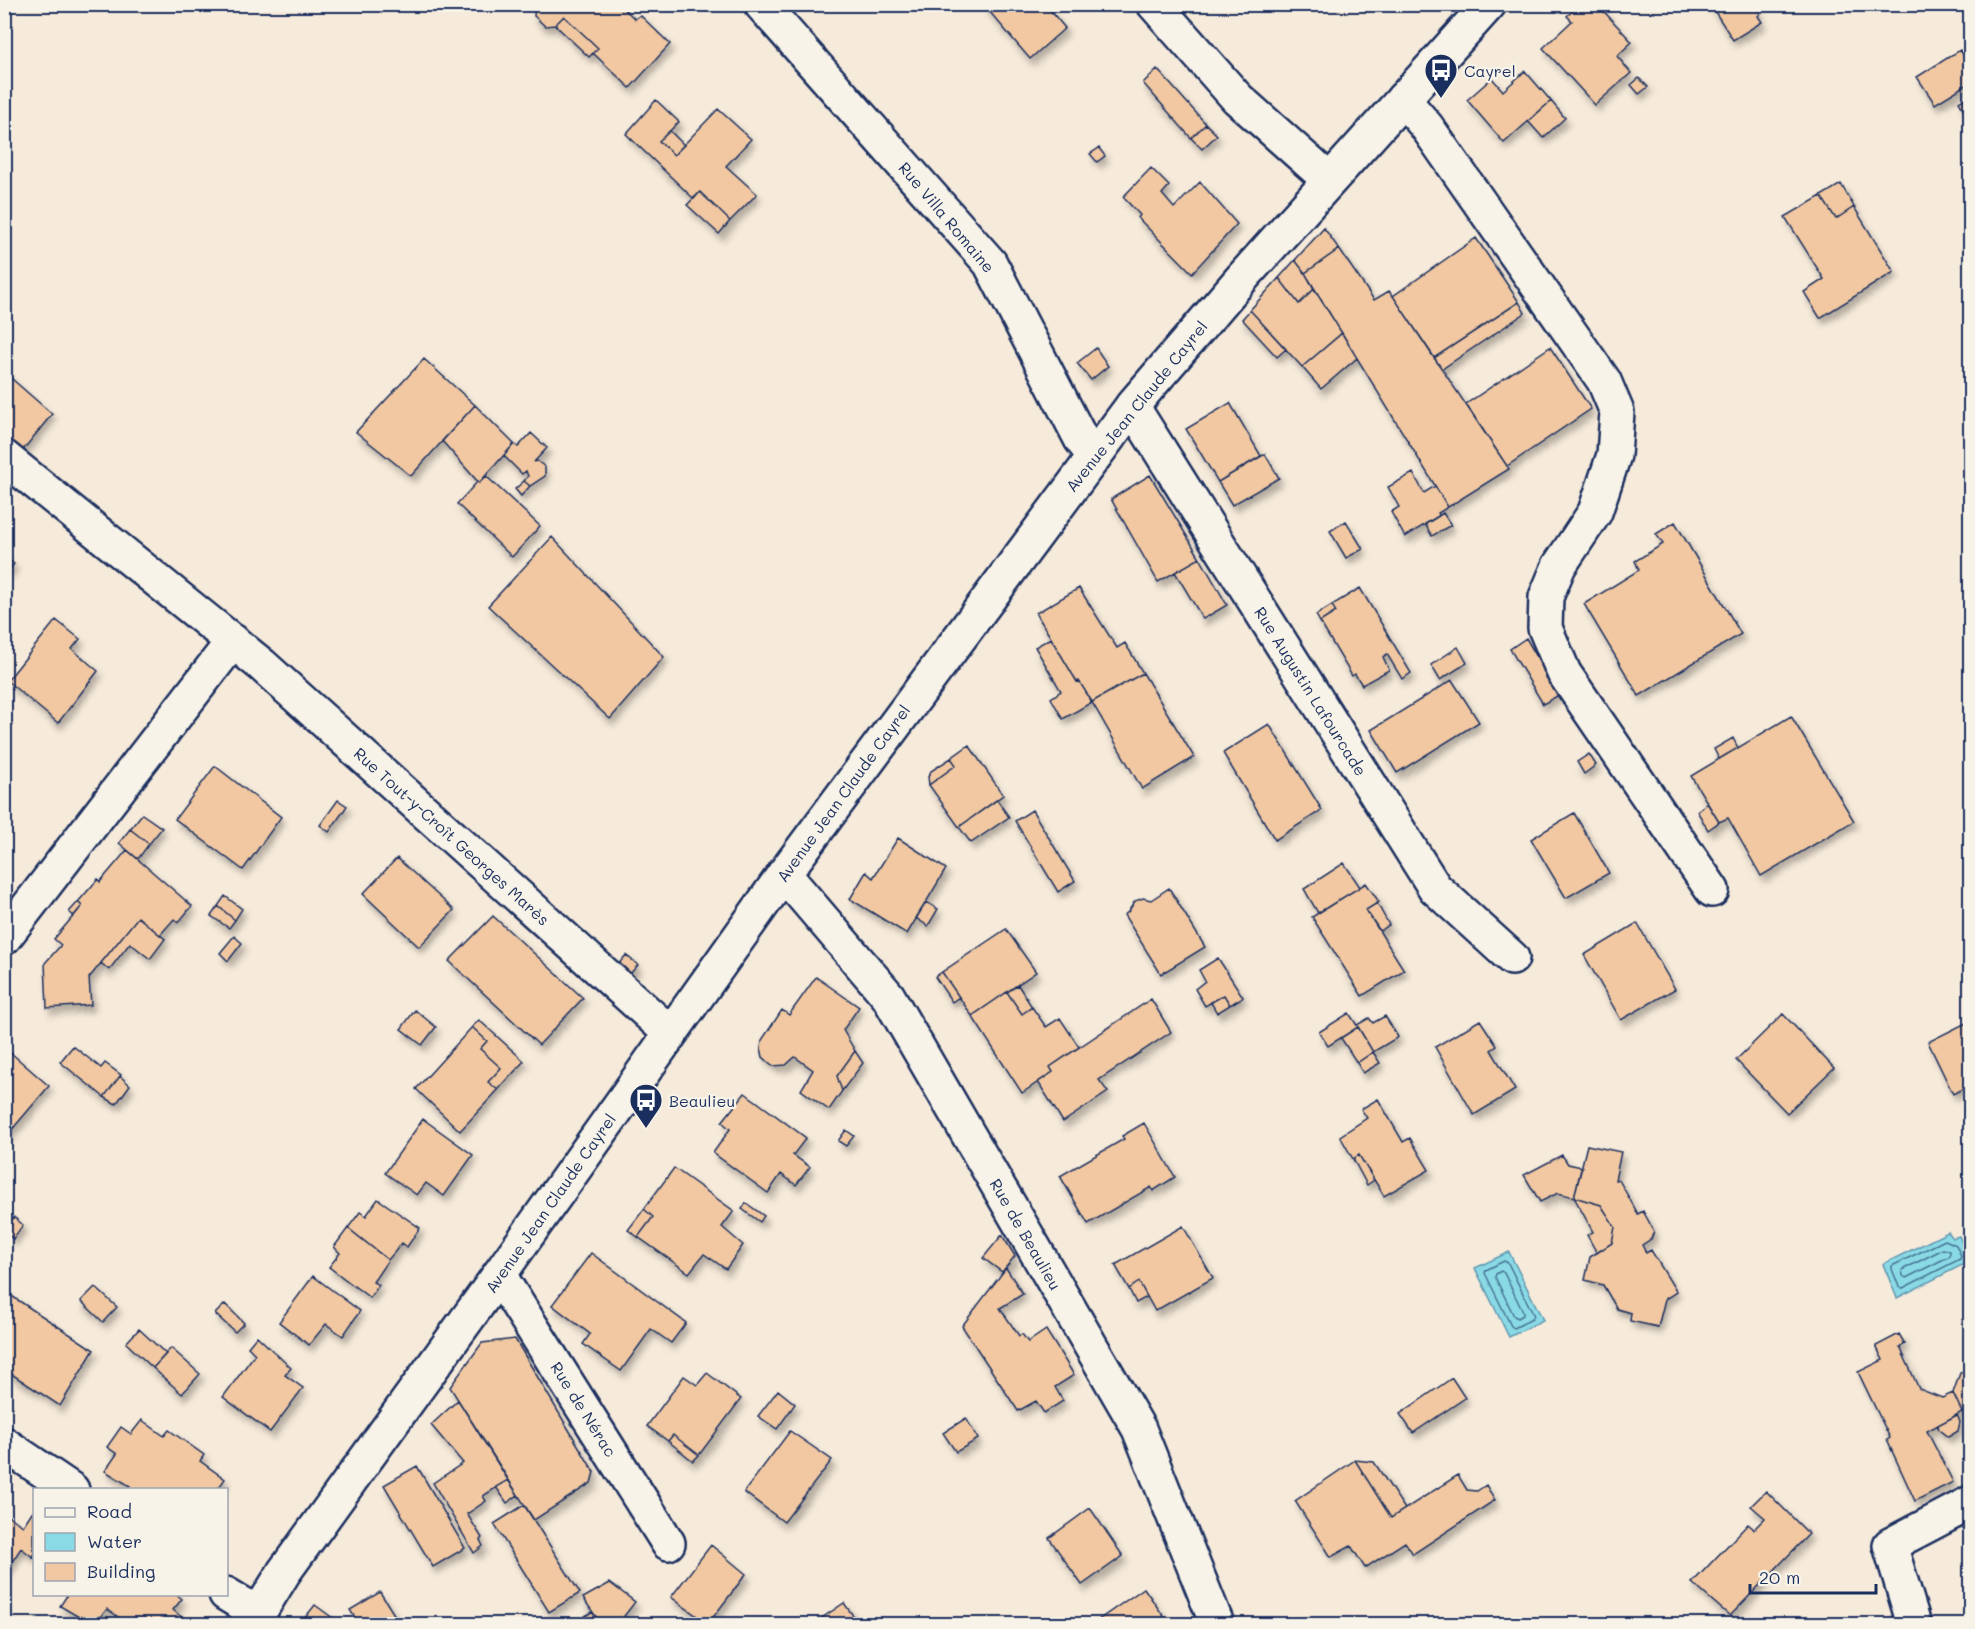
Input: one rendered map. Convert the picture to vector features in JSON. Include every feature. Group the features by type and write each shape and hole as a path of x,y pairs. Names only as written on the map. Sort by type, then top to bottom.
{"street":[{"name":"Rue Villa Romaine","path":"762,4 990,263 1072,421 1094,456"},
{"path":"1154,4 1237,98 1329,180"},
{"name":"Avenue Jean Claude Cayrel","path":"256,1619 284,1572 499,1275 784,873 1132,406 1188,339 1329,180 1489,4"},
{"path":"1403,99 1427,127 1604,381 1617,412 1614,456 1595,512 1559,566 1546,597 1545,628 1564,673 1712,890"},
{"name":"Rue Augustin Lafourcade","path":"1132,406 1435,888 1512,958"},
{"name":"Rue Tout-y-Croît Georges Marès","path":"4,458 262,664 670,1033"},
{"path":"4,938 233,641"},
{"name":"Rue de Beaulieu","path":"784,873 888,996 1139,1429 1217,1624"},
{"name":"Rue de Nérac","path":"499,1275 668,1543"},
{"path":"4,1444 69,1488"},
{"path":"1914,1624 1890,1545 1971,1503"},
{"path":"228,1596 256,1619"}],"water":[{"path":"1948,1232 1953,1238 1959,1236 1970,1261 1897,1298 1883,1264"},
{"path":"1509,1252 1543,1320 1509,1337 1475,1268"}],"building":[{"path":"535,4 619,4 635,19 640,15 670,44 630,88 593,53 598,48 564,16 555,25 545,26 534,16"},
{"path":"983,4 1045,4 1065,28 1030,59"},
{"path":"1580,4 1597,4 1632,42 1617,56 1631,73 1595,105 1543,48 1572,21 1567,16"},
{"path":"1710,4 1754,4 1762,22 1733,40"},
{"path":"564,16 598,48 589,57 555,25"},
{"path":"1960,50 1964,56 1970,52 1970,83 1935,104 1917,77"},
{"path":"1157,69 1206,124 1191,138 1143,83"},
{"path":"1525,71 1551,101 1504,143 1467,100 1492,78 1503,91"},
{"path":"1639,78 1648,87 1639,94 1631,85"},
{"path":"1970,95 1970,120 1959,102"},
{"path":"656,100 679,122 659,141 674,155 718,109 751,139 726,166 757,194 730,221 700,192 694,199 626,134"},
{"path":"1551,101 1565,118 1543,138 1528,121"},
{"path":"1206,124 1217,135 1202,149 1191,138"},
{"path":"670,131 684,145 674,155 659,141"},
{"path":"1099,148 1105,156 1097,162 1090,154"},
{"path":"1151,168 1169,186 1162,194 1174,208 1200,182 1237,224 1192,273 1138,218 1140,215 1123,197"},
{"path":"1841,184 1854,207 1836,219 1821,196"},
{"path":"700,192 730,221 719,234 687,205"},
{"path":"1821,196 1836,219 1854,207 1894,272 1820,318 1804,292 1824,279 1785,217"},
{"path":"1324,228 1339,249 1305,273 1295,260"},
{"path":"1476,238 1519,302 1434,358 1393,296"},
{"path":"1339,249 1374,300 1389,291 1393,296 1509,469 1448,507 1305,273"},
{"path":"1295,260 1314,289 1299,304 1279,278"},
{"path":"1279,278 1299,304 1314,289 1342,333 1302,367 1250,310"},
{"path":"1519,302 1525,313 1442,369 1434,358"},
{"path":"1250,310 1286,349 1277,357 1242,319"},
{"path":"1342,333 1357,358 1321,389 1302,367"},
{"path":"1550,347 1591,409 1507,466 1466,404"},
{"path":"1096,348 1108,366 1091,380 1077,363"},
{"path":"424,359 475,405 411,476 356,432"},
{"path":"4,372 52,414 23,450 4,435"},
{"path":"1230,403 1261,456 1218,482 1186,429"},
{"path":"475,405 514,444 479,483 442,441"},
{"path":"531,433 547,448 534,462 537,461 545,467 545,476 530,486 524,481 528,476 526,471 522,474 504,456 514,444 518,447"},
{"path":"1265,454 1279,478 1232,505 1218,482"},
{"path":"1413,473 1424,493 1435,486 1448,507 1438,513 1439,516 1405,537 1391,512 1399,507 1388,487"},
{"path":"1150,475 1200,558 1158,582 1111,499"},
{"path":"486,476 540,526 512,557 457,504 478,481 479,483"},
{"path":"524,481 530,486 521,496 515,489"},
{"path":"1443,513 1451,525 1432,536 1425,524"},
{"path":"1346,521 1363,549 1346,558 1330,531"},
{"path":"1675,522 1741,634 1639,696 1584,604 1639,570 1635,561 1663,544 1656,534"},
{"path":"552,537 664,657 610,719 488,606"},
{"path":"4,556 14,564 4,576"},
{"path":"1200,558 1227,605 1203,619 1175,572"},
{"path":"1079,588 1117,648 1125,643 1143,673 1092,702 1079,681 1077,682 1036,613"},
{"path":"1360,588 1411,673 1402,679 1387,654 1383,657 1389,670 1362,685 1355,674 1352,676 1320,622 1336,612 1332,605"},
{"path":"1332,605 1336,612 1320,622 1316,615"},
{"path":"56,620 80,639 72,649 98,671 58,723 7,681"},
{"path":"1051,638 1077,682 1079,681 1092,702 1063,719 1051,698 1061,691 1035,647"},
{"path":"1526,638 1559,695 1543,704 1510,649"},
{"path":"1458,647 1467,663 1440,680 1431,665"},
{"path":"1143,673 1194,757 1142,789 1092,702"},
{"path":"1452,680 1479,722 1397,773 1371,730"},
{"path":"1791,716 1854,821 1761,876 1728,818 1719,822 1691,776"},
{"path":"1269,724 1322,810 1275,840 1223,753"},
{"path":"1733,738 1738,748 1719,759 1714,749"},
{"path":"969,745 1003,795 959,827 929,785 956,765 951,758"},
{"path":"1589,754 1596,765 1584,774 1577,762"},
{"path":"951,758 956,765 929,785 928,777 931,771"},
{"path":"215,766 281,817 243,870 175,819"},
{"path":"338,800 347,806 329,832 320,825"},
{"path":"997,800 1009,817 971,843 959,827"},
{"path":"1707,803 1719,822 1708,830 1697,811"},
{"path":"1032,810 1075,881 1058,892 1015,821"},
{"path":"1574,813 1609,873 1566,898 1531,839"},
{"path":"142,814 162,828 149,844 130,829"},
{"path":"130,829 149,844 138,859 119,843"},
{"path":"898,838 946,869 907,934 850,899 866,872 873,878"},
{"path":"127,850 192,906 178,923 174,919 160,935 138,917 89,978 91,1005 47,1008 45,963 61,945 54,939 82,906 78,902 98,879 100,882"},
{"path":"397,858 454,910 419,947 363,894"},
{"path":"1344,863 1360,887 1318,913 1304,889"},
{"path":"1366,883 1379,902 1366,910 1404,970 1362,996 1312,917"},
{"path":"1169,888 1205,947 1161,974 1124,915 1135,901 1143,898 1151,900"},
{"path":"225,896 242,909 235,920 218,906"},
{"path":"78,902 82,906 74,916 69,912"},
{"path":"926,902 938,909 928,926 916,918"},
{"path":"1377,903 1389,925 1380,931 1366,910"},
{"path":"218,906 235,920 229,928 211,916"},
{"path":"493,916 583,998 539,1045 449,961"},
{"path":"138,917 165,939 150,959 130,943 109,970 101,963"},
{"path":"1637,923 1675,989 1621,1020 1584,955"},
{"path":"1006,929 1036,972 972,1016 942,972"},
{"path":"234,936 242,943 228,961 220,953"},
{"path":"626,955 638,965 628,976 617,966"},
{"path":"1218,958 1243,997 1230,1005 1224,995 1205,1006 1195,989 1205,981 1199,970"},
{"path":"942,972 959,997 952,1002 935,977"},
{"path":"816,977 859,1007 843,1030 855,1051 837,1076 842,1091 829,1110 801,1090 813,1070 795,1057 786,1065 773,1066 763,1057 761,1048 762,1040 782,1010 789,1015"},
{"path":"1018,985 1032,1007 1022,1014 1007,992"},
{"path":"1007,992 1022,1014 1032,1007 1046,1027 1060,1018 1079,1047 1050,1067 1053,1072 1022,1093 972,1016"},
{"path":"1224,995 1230,1005 1217,1013 1211,1002"},
{"path":"1151,999 1171,1032 1099,1080 1108,1092 1063,1122 1038,1082 1053,1072 1050,1067"},
{"path":"415,1010 436,1027 422,1045 401,1029"},
{"path":"1349,1013 1358,1027 1328,1046 1319,1032"},
{"path":"1783,1014 1834,1068 1787,1113 1736,1060"},
{"path":"1385,1016 1398,1037 1373,1052 1357,1025 1369,1018 1373,1023"},
{"path":"479,1020 524,1061 498,1090 488,1082 501,1068 480,1049 487,1041 472,1027"},
{"path":"1480,1020 1497,1046 1491,1050 1515,1090 1474,1115 1435,1047"},
{"path":"1970,1021 1970,1085 1953,1094 1928,1042"},
{"path":"472,1027 487,1041 480,1049 501,1068 488,1082 498,1090 460,1131 416,1089"},
{"path":"1358,1027 1373,1052 1357,1063 1341,1038"},
{"path":"73,1046 101,1068 105,1063 121,1075 104,1097 60,1062"},
{"path":"855,1051 863,1063 842,1091 837,1076"},
{"path":"1373,1052 1380,1063 1363,1073 1357,1063"},
{"path":"11,1053 49,1086 4,1139 4,1061"},
{"path":"120,1076 130,1085 116,1104 104,1097"},
{"path":"745,1093 806,1138 793,1155 810,1167 796,1185 781,1174 768,1193 713,1153 730,1129 722,1122"},
{"path":"1378,1099 1403,1142 1410,1138 1429,1170 1384,1196 1359,1155 1353,1159 1340,1136 1367,1118 1361,1109"},
{"path":"423,1119 473,1155 444,1196 426,1183 417,1195 385,1173"},
{"path":"1144,1123 1175,1177 1153,1191 1151,1187 1088,1224 1060,1176 1124,1139 1122,1136"},
{"path":"846,1130 854,1136 846,1146 838,1141"},
{"path":"1587,1145 1621,1152 1615,1180 1619,1180 1638,1214 1643,1211 1654,1231 1651,1239 1642,1245 1646,1253 1651,1250 1676,1291 1665,1299 1658,1327 1630,1321 1631,1313 1617,1309 1603,1285 1585,1280 1590,1257 1612,1243 1615,1227 1601,1205 1574,1197"},
{"path":"1359,1155 1374,1180 1367,1185 1353,1159"},
{"path":"1562,1155 1568,1164 1582,1167 1574,1197 1558,1193 1540,1202 1524,1175"},
{"path":"674,1168 734,1211 722,1227 743,1245 726,1269 704,1254 689,1273 638,1237 653,1217 644,1209"},
{"path":"1574,1197 1601,1205 1615,1227 1612,1243 1597,1253 1587,1235 1593,1232"},
{"path":"378,1199 420,1228 407,1247 402,1243 388,1260 348,1228 360,1212 366,1216"},
{"path":"746,1203 764,1216 760,1222 742,1209"},
{"path":"644,1209 653,1217 638,1237 628,1230"},
{"path":"14,1217 23,1225 13,1239 4,1230"},
{"path":"1183,1226 1213,1278 1155,1311 1139,1282 1129,1289 1115,1265"},
{"path":"348,1228 388,1260 373,1282 379,1285 370,1298 329,1267 340,1253 334,1247"},
{"path":"1002,1235 1015,1256 1002,1272 983,1258"},
{"path":"591,1253 686,1323 671,1343 651,1329 621,1371 583,1344 590,1334 552,1305"},
{"path":"1006,1268 1023,1294 1000,1308 1019,1336 1022,1334 1028,1342 1046,1330 1074,1375 1055,1387 1063,1401 1044,1413 1036,1401 1018,1411 962,1326"},
{"path":"313,1276 360,1311 343,1336 326,1324 309,1345 279,1322"},
{"path":"1139,1282 1147,1297 1136,1303 1129,1289"},
{"path":"95,1287 117,1307 103,1322 81,1301"},
{"path":"4,1291 94,1350 60,1406 4,1369"},
{"path":"225,1304 244,1323 235,1332 215,1314"},
{"path":"139,1329 166,1354 153,1368 126,1343"},
{"path":"1899,1334 1905,1344 1900,1347 1919,1389 1942,1398 1953,1393 1962,1412 1927,1431 1953,1482 1915,1501 1887,1440 1890,1438 1858,1372 1883,1360 1876,1346"},
{"path":"257,1336 291,1368 285,1375 303,1388 270,1432 223,1397 255,1354 248,1347"},
{"path":"515,1339 594,1472 591,1483 534,1520 450,1387 482,1343"},
{"path":"171,1348 200,1374 182,1394 153,1368"},
{"path":"1970,1367 1966,1396 1970,1408 1966,1415 1962,1412 1953,1393 1960,1373"},
{"path":"707,1373 741,1399 699,1455 673,1435 668,1441 647,1426 684,1376 697,1385"},
{"path":"1452,1378 1465,1398 1413,1433 1400,1414"},
{"path":"1970,1380 1970,1405 1966,1396"},
{"path":"778,1390 795,1404 777,1429 758,1416"},
{"path":"458,1400 508,1480 483,1496 486,1501 467,1514 482,1538 480,1540 483,1546 474,1553 433,1483 463,1463 431,1425"},
{"path":"1957,1415 1960,1422 1958,1431 1948,1437 1939,1430 1938,1425"},
{"path":"966,1418 978,1439 956,1452 943,1433"},
{"path":"142,1420 164,1436 169,1430 204,1455 200,1461 225,1479 218,1488 128,1488 130,1486 105,1471 117,1454 107,1447 121,1427 131,1434"},
{"path":"790,1431 832,1460 784,1522 744,1492"},
{"path":"673,1435 699,1455 693,1461 668,1441"},
{"path":"1355,1460 1391,1518 1458,1475 1467,1490 1477,1491 1486,1485 1495,1500 1413,1554 1405,1542 1365,1568 1351,1546 1331,1557 1295,1501"},
{"path":"1355,1460 1374,1462 1405,1509 1391,1518"},
{"path":"417,1466 465,1548 433,1567 384,1485"},
{"path":"508,1480 518,1495 507,1503 496,1487"},
{"path":"1766,1491 1809,1534 1730,1616 1692,1583 1748,1524 1754,1529 1765,1518 1751,1506"},
{"path":"524,1505 580,1593 549,1612 494,1524"},
{"path":"1090,1508 1123,1556 1082,1585 1049,1538"},
{"path":"32,1512 33,1557 21,1548 4,1574 4,1513 23,1526"},
{"path":"711,1545 746,1574 708,1624 671,1597"},
{"path":"610,1583 635,1602 618,1624 601,1624 583,1598"},
{"path":"1144,1588 1169,1624 1099,1624 1097,1621"},
{"path":"380,1592 400,1624 359,1624 350,1610"},
{"path":"67,1596 178,1596 182,1599 173,1610 184,1619 180,1624 128,1624 107,1609 95,1624 91,1624 60,1606"},
{"path":"844,1603 859,1624 813,1624"},
{"path":"315,1605 341,1624 300,1624"},
{"path":"592,1612 601,1624 591,1624 585,1616"}],"place":[{"name":"Cayrel","path":"1441,99"},
{"name":"Beaulieu","path":"646,1129"}]}
